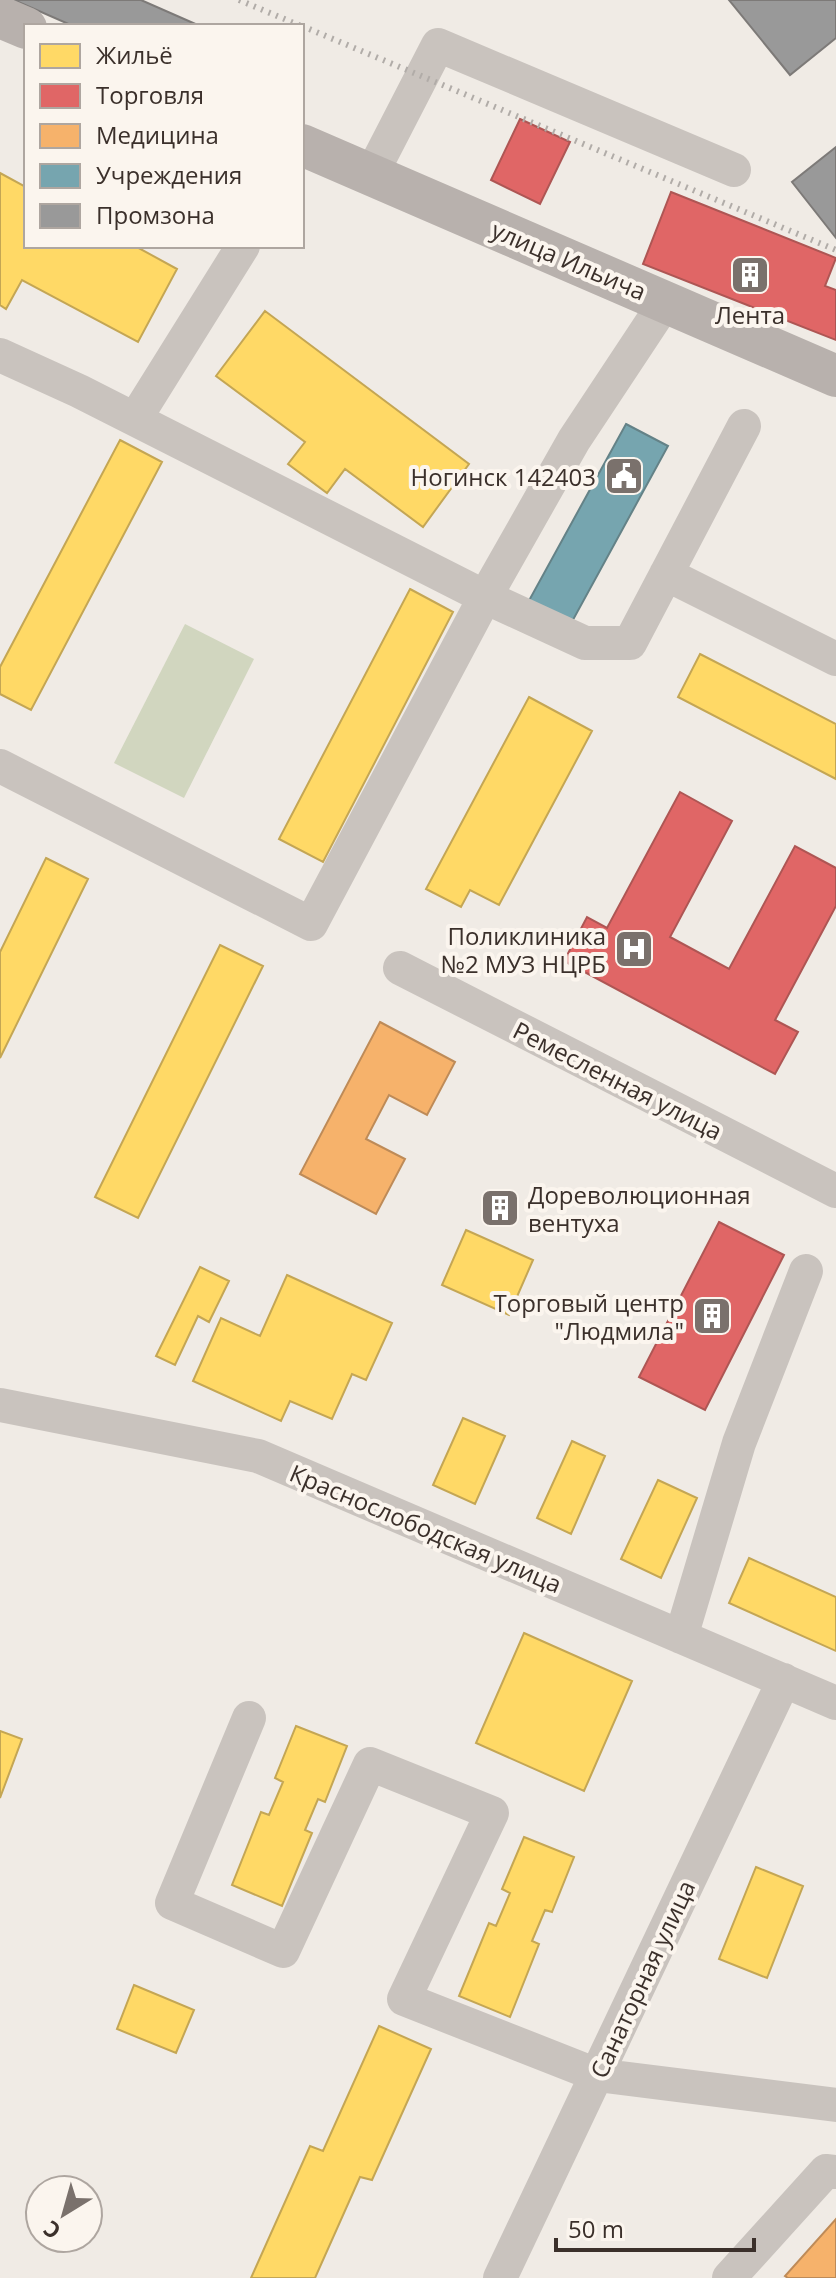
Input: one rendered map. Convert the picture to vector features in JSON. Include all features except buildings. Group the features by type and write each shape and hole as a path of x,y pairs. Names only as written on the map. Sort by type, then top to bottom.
{"main road":[{"path":"0,17 24,27"},
{"name":"улица Ильича","path":"304,147 836,376"}],"street":[{"path":"371,175 438,45 734,170"},
{"path":"135,419 242,248"},
{"path":"0,766 311,924 485,597 574,440 666,301"},
{"path":"0,355 135,419 485,597 585,643 630,643 744,426"},
{"path":"666,574 836,659"},
{"name":"Ремесленная улица","path":"400,968 836,1191"},
{"path":"681,1637 739,1443 806,1271"},
{"name":"Краснослободская улица","path":"0,1405 258,1456 836,1703"},
{"name":"Санаторная улица","path":"500,2278 784,1680"},
{"path":"249,1718 172,1903 283,1951 370,1764 492,1813 404,1999 597,2075 836,2105"},
{"path":"729,2278 826,2171 836,2172"}],"green space":[{"path":"185,624 254,659 184,798 114,763"}],"railway":[{"path":"239,0 296,24"},
{"path":"304,27 836,250"}],"place":[{"name":"Лента","path":"750,275"},
{"name":"Ногинск 142403","path":"624,476"},
{"name":"Поликлиника №2 МУЗ НЦРБ","path":"634,949"},
{"name":"Дореволюционная вентуха","path":"500,1208"},
{"name":"Торговый центр \"Людмила\"","path":"712,1316"}]}
